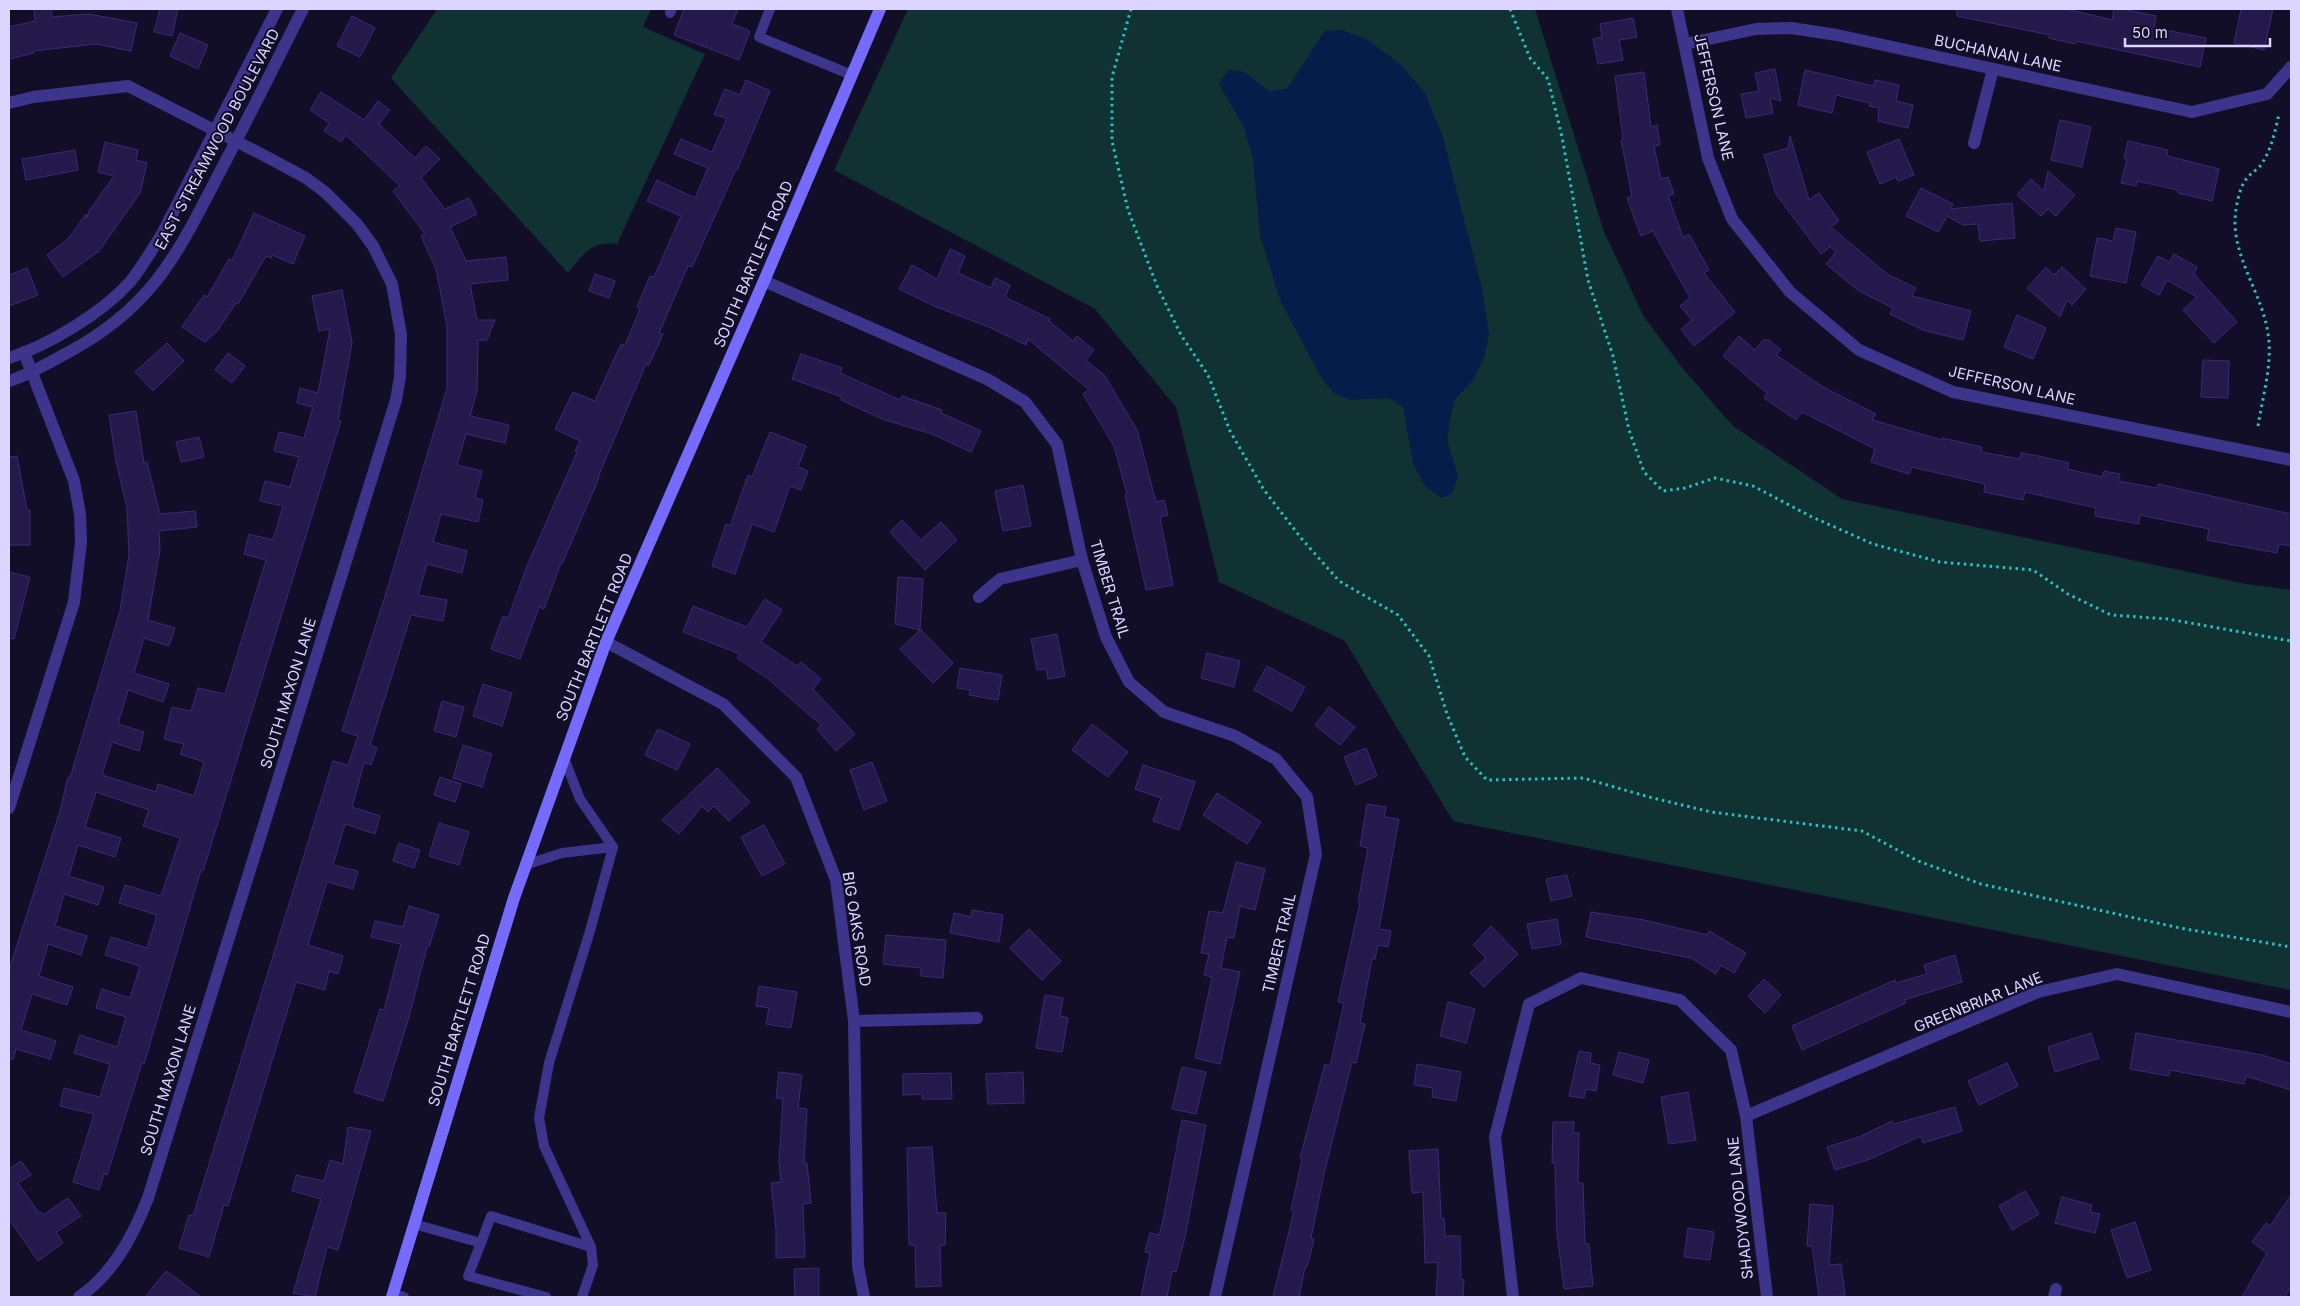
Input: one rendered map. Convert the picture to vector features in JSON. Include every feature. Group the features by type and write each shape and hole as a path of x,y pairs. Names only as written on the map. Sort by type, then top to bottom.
{"main road":[{"name":"SOUTH BARTLETT ROAD","path":"396,1296 414,1224 514,898 606,642 764,282 880,9"}],"street":[{"name":"EAST STREAMWOOD BOULEVARD","path":"9,358 48,340 92,314 129,282 143,265 162,234 277,9"},
{"name":"EAST STREAMWOOD BOULEVARD","path":"9,380 32,372 74,349 113,324 145,295 176,256 303,9"},
{"name":"JEFFERSON LANE","path":"1677,9 1708,158 1732,219 1790,292 1859,350 1953,392 2291,460"},
{"name":"BUCHANAN LANE","path":"1685,44 1756,29 1791,28 2192,112 2267,94 2291,67"},
{"path":"1974,143 1993,69"},
{"name":"SOUTH MAXON LANE","path":"9,103 33,98 128,86 306,178 326,193 351,218 373,246 392,284 402,335 400,377 393,409 148,1198 139,1221 117,1259 96,1284 79,1297"},
{"name":"TIMBER TRAIL","path":"764,282 987,379 1025,402 1057,444 1082,560 1106,637 1129,682 1164,712 1235,736 1276,759 1307,797 1316,854 1216,1297"},
{"path":"9,808 74,602 81,542 80,514 74,481 24,352"},
{"path":"979,597 1000,579 1082,560"},
{"name":"BIG OAKS ROAD","path":"606,642 723,704 796,777 836,880 854,1021 858,1266 864,1297"},
{"name":"GREENBRIAR LANE","path":"1746,1116 2038,992 2117,974 2291,1012"},
{"name":"SHADYWOOD LANE","path":"1513,1297 1495,1138 1529,1004 1581,978 1680,1000 1731,1050 1746,1116 1767,1297"},
{"path":"854,1021 977,1018"}],"lane":[{"path":"770,9 759,37 852,75"},
{"path":"564,758 580,799 613,847 590,931 549,1063 539,1118 544,1146 591,1247 593,1265 582,1297"},
{"path":"525,865 562,853 613,847"},
{"path":"546,1297 468,1276 491,1216 591,1247"},
{"path":"414,1224 481,1243"}],"path":[{"path":"1131,9 1112,77 1112,141 1128,210 1157,286 1181,335 1208,376 1230,431 1264,490 1301,538 1339,581 1398,615 1429,656 1447,714 1465,757 1487,780 1583,778 1649,798 1711,812 1862,831 1918,861 1981,884 2171,926 2291,947"},
{"path":"1510,9 1530,58 1548,79 1562,137 1588,280 1613,356 1629,430 1644,472 1663,491 1685,488 1716,478 1753,486 1812,517 1873,544 1940,562 2033,570 2068,594 2111,615 2168,619 2291,641"},
{"path":"2258,426 2270,357 2267,328 2257,292 2240,250 2235,222 2238,203 2246,180 2260,166 2275,135 2279,114"}],"green space":[{"path":"437,9 651,9 643,27 705,54 617,244 600,245 588,250 568,273 391,78"},
{"path":"908,9 1535,9 1604,232 1644,317 1684,370 1733,426 1842,499 2246,584 2291,590 2291,990 1453,821 1345,641 1219,582 1176,407 1095,309 834,170"}],"water":[{"path":"1342,30 1368,40 1400,64 1425,93 1442,134 1483,293 1489,334 1484,358 1473,380 1455,399 1447,440 1458,476 1452,494 1441,498 1425,486 1413,463 1403,407 1389,398 1351,400 1334,393 1322,379 1280,300 1260,235 1253,159 1244,127 1219,84 1228,70 1244,72 1269,91 1286,89 1325,31"}],"building":[{"path":"34,9 51,9 52,17 89,14 137,23 131,51 96,44 33,51 34,53 9,59 9,27 35,21"},
{"path":"160,9 178,9 172,36 154,32"},
{"path":"684,9 738,9 732,24 750,31 739,60 674,35"},
{"path":"1957,9 2066,9 2112,20 2114,9 2123,9 2156,16 2154,28 2206,38 2200,67 2076,41 2075,44 2049,38 2050,35 1957,16"},
{"path":"2241,9 2273,9 2264,50 2234,43"},
{"path":"352,16 375,28 360,57 337,46"},
{"path":"1633,18 1637,37 1619,40 1623,60 1598,64 1593,39 1602,37 1600,24"},
{"path":"180,33 208,45 198,69 170,56"},
{"path":"1775,69 1781,101 1770,98 1773,113 1746,118 1741,94 1759,91 1755,73"},
{"path":"1805,70 1874,86 1875,80 1899,85 1896,101 1913,105 1908,128 1878,121 1879,108 1869,106 1870,103 1836,95 1832,113 1798,105"},
{"path":"1644,72 1651,127 1657,125 1660,145 1654,146 1661,179 1668,177 1674,194 1668,196 1683,237 1689,234 1709,270 1704,273 1735,312 1694,346 1681,329 1692,320 1680,306 1690,298 1653,231 1641,236 1627,198 1632,196 1621,140 1623,139 1615,76"},
{"path":"746,80 770,91 737,170 692,267 688,266 659,333 663,334 649,365 646,364 599,478 561,563 544,609 539,607 520,659 491,649 503,616 508,618 527,566 577,452 575,451 580,441 555,429 573,392 595,401 621,344 625,345 640,309 637,307 650,276 654,277 681,216 647,201 657,180 695,198 708,168 674,154 681,139 712,152 727,118 714,115 725,89 740,95"},
{"path":"321,92 364,120 378,101 390,110 379,124 415,158 426,146 440,159 421,178 445,209 469,198 477,214 450,227 466,261 506,257 508,280 470,284 477,320 495,320 487,340 478,340 477,391 470,416 509,425 505,443 466,434 457,465 482,471 475,498 483,500 478,522 441,514 433,542 467,551 462,573 427,564 418,595 447,600 443,621 411,615 370,745 377,748 371,765 364,763 352,807 380,816 375,834 345,824 333,865 358,871 353,889 327,882 308,945 343,956 338,974 329,971 325,990 296,982 228,1206 224,1205 209,1257 179,1248 189,1215 193,1216 333,761 348,765 358,736 342,731 386,593 447,388 447,326 436,269 421,236 425,234 393,191 400,186 346,135 341,142 324,131 329,123 310,110"},
{"path":"2060,120 2091,127 2082,167 2051,160"},
{"path":"1790,136 1809,200 1819,193 1839,221 1831,227 1887,274 1916,288 1912,296 1971,311 1963,340 1923,330 1890,314 1893,308 1859,291 1826,264 1836,252 1830,247 1821,254 1776,194 1764,155 1788,148"},
{"path":"1899,139 1914,175 1898,181 1896,177 1880,184 1867,152"},
{"path":"2128,141 2168,150 2167,156 2219,169 2212,201 2178,193 2178,190 2137,181 2136,186 2121,183 2127,159 2124,158"},
{"path":"105,142 138,150 136,160 147,163 140,193 99,251 63,277 47,255 69,238 86,214 87,218 89,211 114,176 98,172"},
{"path":"75,150 78,170 26,180 22,159"},
{"path":"2048,171 2075,195 2056,216 2048,209 2041,216 2017,195 2031,179 2044,191"},
{"path":"1921,188 1953,204 1950,209 2012,203 2015,238 1980,241 1978,224 1963,225 1947,216 1938,232 1906,216"},
{"path":"254,213 305,236 293,264 272,255 271,258 266,256 238,304 236,303 218,330 205,342 182,327 204,295 207,297 229,259 232,261"},
{"path":"2116,228 2136,232 2126,283 2090,276 2097,238 2113,241"},
{"path":"950,249 965,256 958,273 991,288 995,278 1010,285 1005,297 1050,319 1049,321 1073,341 1077,336 1094,350 1086,360 1105,376 1137,430 1156,502 1164,500 1168,515 1160,517 1173,585 1146,590 1125,495 1127,494 1114,446 1083,394 1089,390 1028,339 1026,345 899,289 912,265 937,279"},
{"path":"2174,254 2197,267 2194,274 2237,322 2214,343 2183,310 2197,297 2167,280 2159,295 2141,285 2158,256 2169,262"},
{"path":"2046,267 2054,275 2062,267 2086,289 2072,305 2067,300 2060,317 2027,288"},
{"path":"27,268 38,295 9,306 9,275"},
{"path":"595,274 615,281 609,298 589,291"},
{"path":"342,290 352,343 338,420 341,421 203,871 201,870 144,1064 142,1063 107,1175 104,1174 99,1190 73,1182 94,1114 60,1106 64,1088 100,1097 110,1064 74,1053 80,1035 117,1047 126,1017 96,1008 102,989 130,998 140,966 105,955 111,937 147,948 157,915 119,903 125,885 161,896 180,838 143,826 149,810 96,792 85,827 121,838 115,857 78,845 69,876 104,887 98,905 64,894 55,926 87,936 81,955 48,944 39,976 73,987 67,1005 32,994 21,1030 56,1041 50,1059 16,1049 13,1059 9,1059 9,970 60,811 68,777 70,778 120,611 129,555 127,508 116,461 109,415 136,411 144,463 147,462 160,514 195,511 197,527 159,531 160,549 148,620 175,628 169,646 144,638 134,673 169,684 163,702 128,690 118,724 144,732 139,751 112,742 102,775 156,792 158,784 194,796 204,762 180,754 184,744 164,739 172,707 191,711 198,688 225,694 266,560 244,554 249,534 273,540 283,506 260,501 265,481 290,487 299,457 274,451 279,432 304,438 313,407 297,403 300,388 318,393 330,329 319,331 312,296"},
{"path":"2017,315 2046,328 2033,359 2004,347"},
{"path":"1739,336 1755,350 1763,340 1769,340 1781,350 1776,355 1823,387 1876,414 1872,420 1942,440 1942,438 1982,447 1981,452 2020,459 2021,453 2038,456 2069,463 2067,469 2102,477 2104,471 2120,474 2118,481 2157,488 2158,484 2291,514 2291,546 2279,544 2277,553 2207,540 2209,529 2140,515 2139,524 2095,516 2096,508 2025,492 2023,500 1984,492 1985,484 1912,467 1909,474 1871,462 1875,449 1802,412 1796,420 1764,398 1767,393 1723,356"},
{"path":"167,343 184,361 153,391 135,372"},
{"path":"228,353 245,366 232,383 215,370"},
{"path":"801,354 842,368 840,373 900,400 902,396 942,410 941,413 981,431 971,452 932,434 882,419 841,400 842,397 792,379"},
{"path":"2203,360 2229,361 2228,398 2201,397"},
{"path":"770,432 806,446 798,467 808,471 801,490 790,486 774,532 752,524 735,574 712,566 726,524 730,526 748,475 752,477"},
{"path":"199,437 204,457 181,462 176,442"},
{"path":"17,456 27,510 30,510 30,545 9,545 9,457"},
{"path":"1023,485 1031,526 1003,531 995,491"},
{"path":"902,520 921,540 941,522 957,540 925,570 890,532"},
{"path":"9,572 30,577 14,639 9,638"},
{"path":"898,577 923,579 920,629 953,663 933,683 900,649 920,630 895,624"},
{"path":"765,599 782,610 761,642 797,666 801,662 821,679 813,689 855,734 836,751 817,729 821,725 767,678 737,658 740,654 683,632 693,606 747,627"},
{"path":"1057,634 1065,676 1048,679 1046,669 1037,670 1031,639"},
{"path":"1207,653 1240,661 1234,687 1201,678"},
{"path":"1267,666 1305,687 1292,711 1254,690"},
{"path":"960,668 1002,675 998,700 969,695 970,690 957,688"},
{"path":"483,684 512,693 502,726 473,716"},
{"path":"442,701 464,707 456,737 434,731"},
{"path":"1329,707 1355,727 1340,745 1315,725"},
{"path":"1092,724 1128,752 1108,777 1072,750"},
{"path":"658,729 690,744 677,770 645,755"},
{"path":"463,745 492,754 482,787 453,778"},
{"path":"1366,748 1377,776 1356,785 1344,757"},
{"path":"872,762 887,801 864,810 850,770"},
{"path":"1143,765 1195,782 1179,830 1153,821 1161,798 1135,789"},
{"path":"717,768 750,802 729,821 714,806 708,812 702,806 679,834 662,820"},
{"path":"440,777 461,784 455,802 434,795"},
{"path":"1217,793 1261,822 1247,844 1203,815"},
{"path":"1367,804 1386,807 1384,817 1399,819 1379,929 1391,931 1388,947 1378,945 1375,959 1372,959 1360,1023 1365,1024 1356,1063 1352,1062 1324,1174 1311,1238 1314,1239 1307,1267 1305,1267 1299,1297 1273,1297 1294,1211 1291,1210 1302,1159 1300,1158 1325,1064 1330,1066 1344,1003 1338,1002 1360,902 1358,902 1368,848 1360,846"},
{"path":"439,823 469,832 459,865 429,856"},
{"path":"764,825 785,864 762,876 741,837"},
{"path":"399,843 420,850 414,868 393,861"},
{"path":"1236,862 1265,869 1255,910 1240,906 1234,938 1227,937 1221,968 1240,972 1220,1064 1195,1058 1212,977 1204,975 1209,954 1201,953 1209,911 1223,913"},
{"path":"1567,875 1572,896 1551,901 1546,879"},
{"path":"409,906 439,915 429,947 427,947 409,1017 383,1101 354,1092 380,1009 384,1010 401,944 371,937 375,921 403,927"},
{"path":"972,910 1003,915 999,942 950,933 954,913 971,917"},
{"path":"1591,912 1644,920 1707,935 1709,931 1746,953 1734,973 1721,965 1716,974 1691,958 1586,937"},
{"path":"1557,919 1561,944 1532,949 1527,924"},
{"path":"1491,926 1518,954 1484,987 1470,973 1486,958 1473,945"},
{"path":"1029,929 1061,961 1042,980 1010,948"},
{"path":"886,935 946,940 943,978 921,976 921,968 883,964"},
{"path":"1955,955 1962,982 1904,1000 1906,1003 1802,1050 1792,1026 1895,980 1896,983 1927,974 1924,965"},
{"path":"1764,979 1781,995 1765,1013 1748,996"},
{"path":"759,986 797,992 791,1028 766,1024 769,1008 756,1006"},
{"path":"1045,995 1063,998 1060,1016 1068,1018 1062,1052 1036,1048"},
{"path":"1448,1002 1475,1009 1466,1043 1440,1036"},
{"path":"2091,1033 2099,1058 2055,1072 2048,1047"},
{"path":"2136,1033 2262,1055 2291,1064 2291,1090 2246,1076 2244,1084 2170,1070 2169,1076 2130,1069"},
{"path":"1579,1051 1591,1053 1590,1063 1600,1065 1596,1091 1586,1089 1584,1098 1569,1096"},
{"path":"1619,1052 1649,1060 1643,1083 1613,1075"},
{"path":"2007,1063 2018,1086 1979,1105 1968,1081"},
{"path":"1417,1064 1461,1072 1456,1101 1432,1097 1433,1088 1414,1085"},
{"path":"1182,1067 1206,1072 1196,1114 1172,1109"},
{"path":"779,1072 802,1075 798,1108 807,1109 804,1163 807,1163 811,1203 803,1204 805,1257 776,1258 776,1229 771,1183 781,1182 779,1162 783,1098 776,1098"},
{"path":"1023,1072 1024,1103 988,1104 986,1074"},
{"path":"951,1073 952,1099 922,1099 922,1094 903,1095 903,1074"},
{"path":"1688,1092 1696,1140 1669,1144 1661,1097"},
{"path":"1955,1107 1962,1131 1923,1143 1921,1136 1870,1159 1835,1170 1827,1147 1859,1137 1892,1121 1894,1124"},
{"path":"1182,1120 1206,1125 1185,1237 1176,1272 1172,1271 1167,1297 1141,1297 1150,1253 1145,1252 1150,1233 1159,1235 1162,1225"},
{"path":"1553,1122 1574,1122 1573,1133 1579,1133 1578,1183 1583,1183 1585,1244 1589,1244 1593,1286 1564,1289 1557,1234 1555,1163 1552,1163"},
{"path":"348,1127 371,1131 338,1250 327,1247 315,1297 293,1293 321,1199 292,1191 296,1175 324,1181 330,1160 343,1164"},
{"path":"932,1147 937,1213 946,1213 945,1245 940,1245 941,1286 916,1287 915,1245 909,1245 907,1148"},
{"path":"1438,1149 1441,1218 1444,1218 1445,1236 1460,1236 1461,1279 1464,1280 1463,1297 1436,1297 1438,1262 1425,1263 1423,1192 1412,1193 1409,1151"},
{"path":"21,1161 31,1175 18,1183 39,1213 41,1212 43,1215 68,1198 81,1216 56,1232 63,1243 38,1261 9,1219 9,1169"},
{"path":"2025,1191 2039,1214 2012,1230 1999,1206"},
{"path":"2291,1195 2291,1287 2285,1297 2242,1297 2267,1253 2252,1242 2266,1223 2270,1226"},
{"path":"2062,1197 2092,1205 2090,1212 2100,1214 2095,1233 2055,1223"},
{"path":"1810,1204 1833,1206 1829,1265 1841,1264 1845,1296 1819,1297 1812,1246 1807,1246"},
{"path":"2135,1222 2151,1270 2127,1278 2111,1230"},
{"path":"1688,1228 1714,1232 1710,1260 1684,1257"},
{"path":"819,1268 819,1297 795,1297 794,1269"},
{"path":"166,1271 180,1281 201,1297 145,1297"}]}
